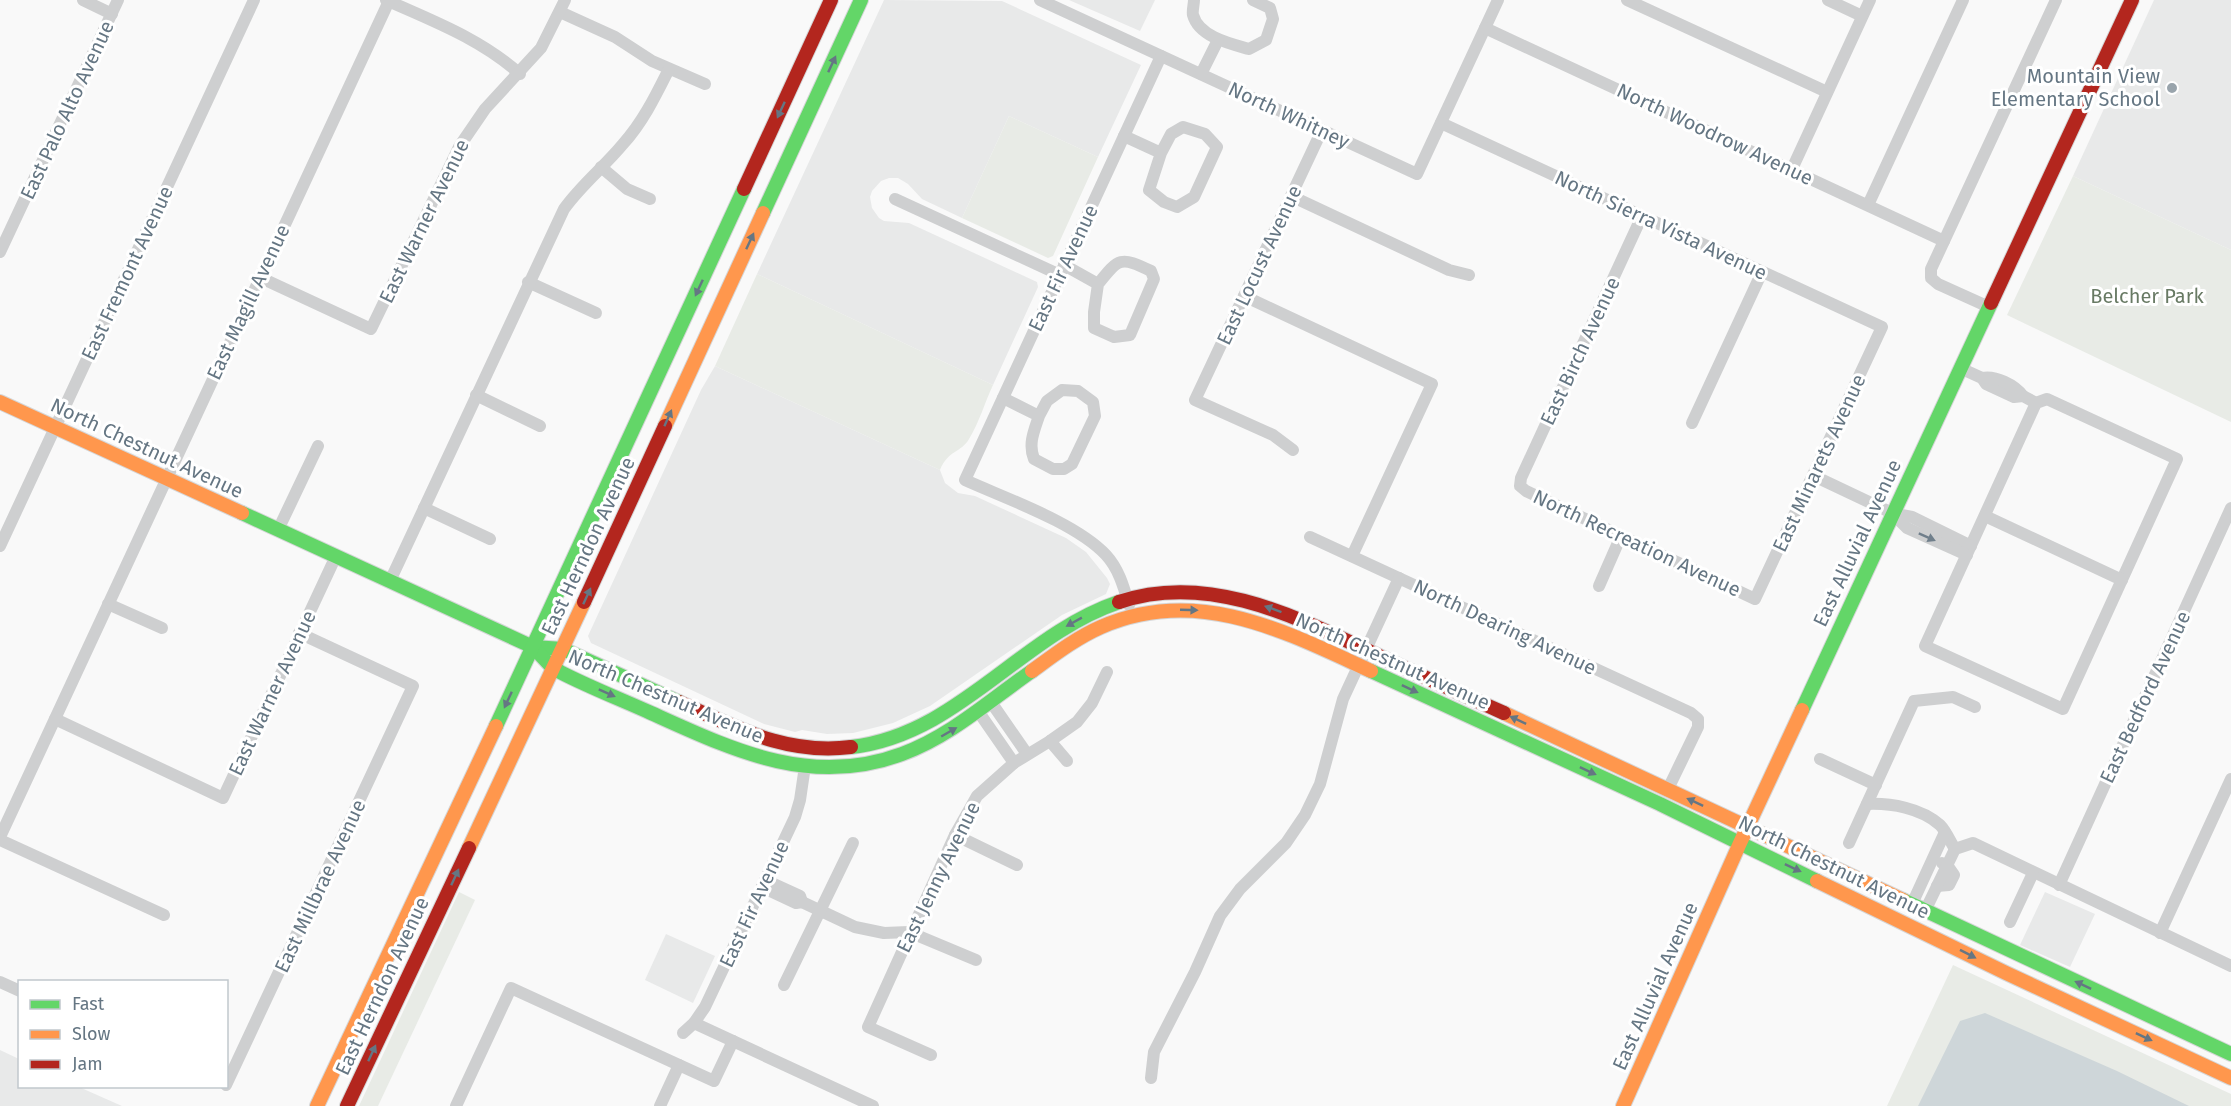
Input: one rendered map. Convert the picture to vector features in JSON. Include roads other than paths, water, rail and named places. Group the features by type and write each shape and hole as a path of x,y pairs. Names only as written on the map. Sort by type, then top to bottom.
{"main road":[{"name":"East Herndon Avenue","path":"317,1106 533,647 831,0"},
{"name":"East Herndon Avenue","path":"347,1106 554,669 861,0"},
{"name":"East Alluvial Avenue","path":"1623,1106 1740,843 2132,0"},
{"name":"North Chestnut Avenue","path":"0,402 533,647 554,669 737,750 771,761 805,766 844,766 889,758 911,750 954,729 1074,642 1093,631 1131,616 1201,610 1260,623 1651,800 2006,973 2231,1078"},
{"name":"North Chestnut Avenue","path":"533,647 563,649 757,735 791,746 814,749 860,747 877,744 929,723 1059,631 1092,613 1127,599 1175,592 1223,595 1247,600 1295,617 1365,649 1748,826 2231,1054"},
{"path":"805,766 817,758 865,755 901,745 913,740 953,707"},
{"path":"737,750 748,745 800,757 806,756 814,749"}],"street":[{"path":"83,0 112,14"},
{"name":"East Palo Alto Avenue","path":"1,252 118,0"},
{"name":"East Fremont Avenue","path":"0,546 254,0"},
{"name":"North Whitney","path":"1040,0 1417,174 1441,123"},
{"path":"1194,0 1193,15 1203,29 1218,40 1249,49 1266,40 1273,19 1270,8 1253,0"},
{"path":"1441,123 1498,0"},
{"path":"1627,0 1827,92"},
{"path":"1828,0 1862,16"},
{"path":"1792,169 1870,0"},
{"path":"1868,205 1963,0"},
{"path":"1989,307 1938,284 1931,278 1932,269 2056,0"},
{"path":"388,1 474,40 491,50 520,74"},
{"name":"East Magill Avenue","path":"0,838 388,1"},
{"path":"562,6 641,54 705,84"},
{"name":"East Warner Avenue","path":"259,277 371,329 459,147 485,109 542,48 562,6"},
{"name":"North Woodrow Avenue","path":"1485,28 1792,169 1944,242"},
{"path":"1201,74 1218,40"},
{"name":"East Fir Avenue","path":"1127,599 1113,565 1107,556 1088,539 1053,520 965,480 1161,56"},
{"path":"390,580 528,282 564,210 586,181 636,128 669,69"},
{"name":"North Sierra Vista Avenue","path":"1441,123 1882,327"},
{"path":"1183,127 1205,134 1217,147 1194,197 1177,207 1164,202 1149,190 1161,153 1171,134 1183,127"},
{"name":"East Locust Avenue","path":"1293,450 1273,435 1195,400 1322,130"},
{"path":"1124,136 1161,153"},
{"path":"601,167 627,189 650,199"},
{"path":"1291,196 1449,270 1469,275"},
{"path":"894,199 1098,284"},
{"name":"East Birch Avenue","path":"1520,486 1521,478 1642,216"},
{"path":"1130,261 1151,271 1154,279 1130,335 1114,337 1094,328 1098,284 1114,263 1130,261"},
{"path":"1692,423 1762,272"},
{"path":"528,282 596,313"},
{"path":"1244,296 1432,384 1352,556"},
{"name":"East Minarets Avenue","path":"1755,599 1882,327"},
{"path":"1960,368 1982,378 1990,376 2017,389 2023,396 2036,403"},
{"path":"1062,390 1078,391 1093,402 1095,416 1072,464 1064,469 1053,469 1035,459 1031,450 1032,436 1039,416 1047,401 1062,390"},
{"path":"476,395 540,426"},
{"path":"1003,398 1039,416"},
{"path":"2047,399 2177,459 2063,709 1925,646 1984,516 2036,403 2047,399"},
{"path":"278,530 318,446"},
{"path":"1814,476 1892,513 1912,517 1969,550"},
{"name":"North Recreation Avenue","path":"1520,486 1526,491 1755,599"},
{"path":"424,508 490,539"},
{"name":"East Bedford Avenue","path":"2059,885 2231,508"},
{"path":"1984,516 2122,580"},
{"path":"1599,586 1621,536"},
{"name":"North Dearing Avenue","path":"1310,537 1680,708 1698,719 1698,727 1668,789"},
{"name":"East Warner Avenue","path":"56,719 223,798 336,556"},
{"path":"1151,1078 1154,1052 1195,972 1220,916 1240,888 1286,843 1305,815 1320,784 1342,699 1399,578"},
{"path":"1127,599 1131,616"},
{"path":"108,604 162,628"},
{"name":"East Millbrae Avenue","path":"228,1081 413,686 299,633"},
{"name":"East Jenny Avenue","path":"931,1055 868,1027 909,932 955,835 977,796 1014,762 1077,722 1101,688 1107,672"},
{"path":"1849,843 1914,701 1953,697 1976,707"},
{"path":"991,702 1027,754"},
{"path":"978,711 1014,762"},
{"path":"1050,741 1067,761"},
{"path":"1820,759 1876,784"},
{"name":"East Fir Avenue","path":"683,1032 694,1023 705,1007 795,817 805,766"},
{"path":"2160,933 2231,779"},
{"path":"1867,804 1902,807 1916,811 1939,824 1955,849"},
{"path":"1912,904 1946,832"},
{"path":"955,835 1017,865"},
{"path":"0,838 164,915"},
{"path":"784,985 853,843"},
{"path":"1925,911 1955,849 1973,843 2231,966"},
{"path":"1933,859 1947,865"},
{"path":"2010,922 2033,873"},
{"path":"764,883 800,896 802,902 855,927 884,933 909,932 976,960"},
{"path":"0,982 18,990"},
{"path":"456,1106 511,988 714,1081 733,1041"},
{"path":"694,1023 873,1106"},
{"path":"660,1106 679,1065"}],"place":[{"name":"Mountain View Elementary School","path":"2172,88"}],"park label":[{"name":"Belcher Park","path":"2147,296"}]}
